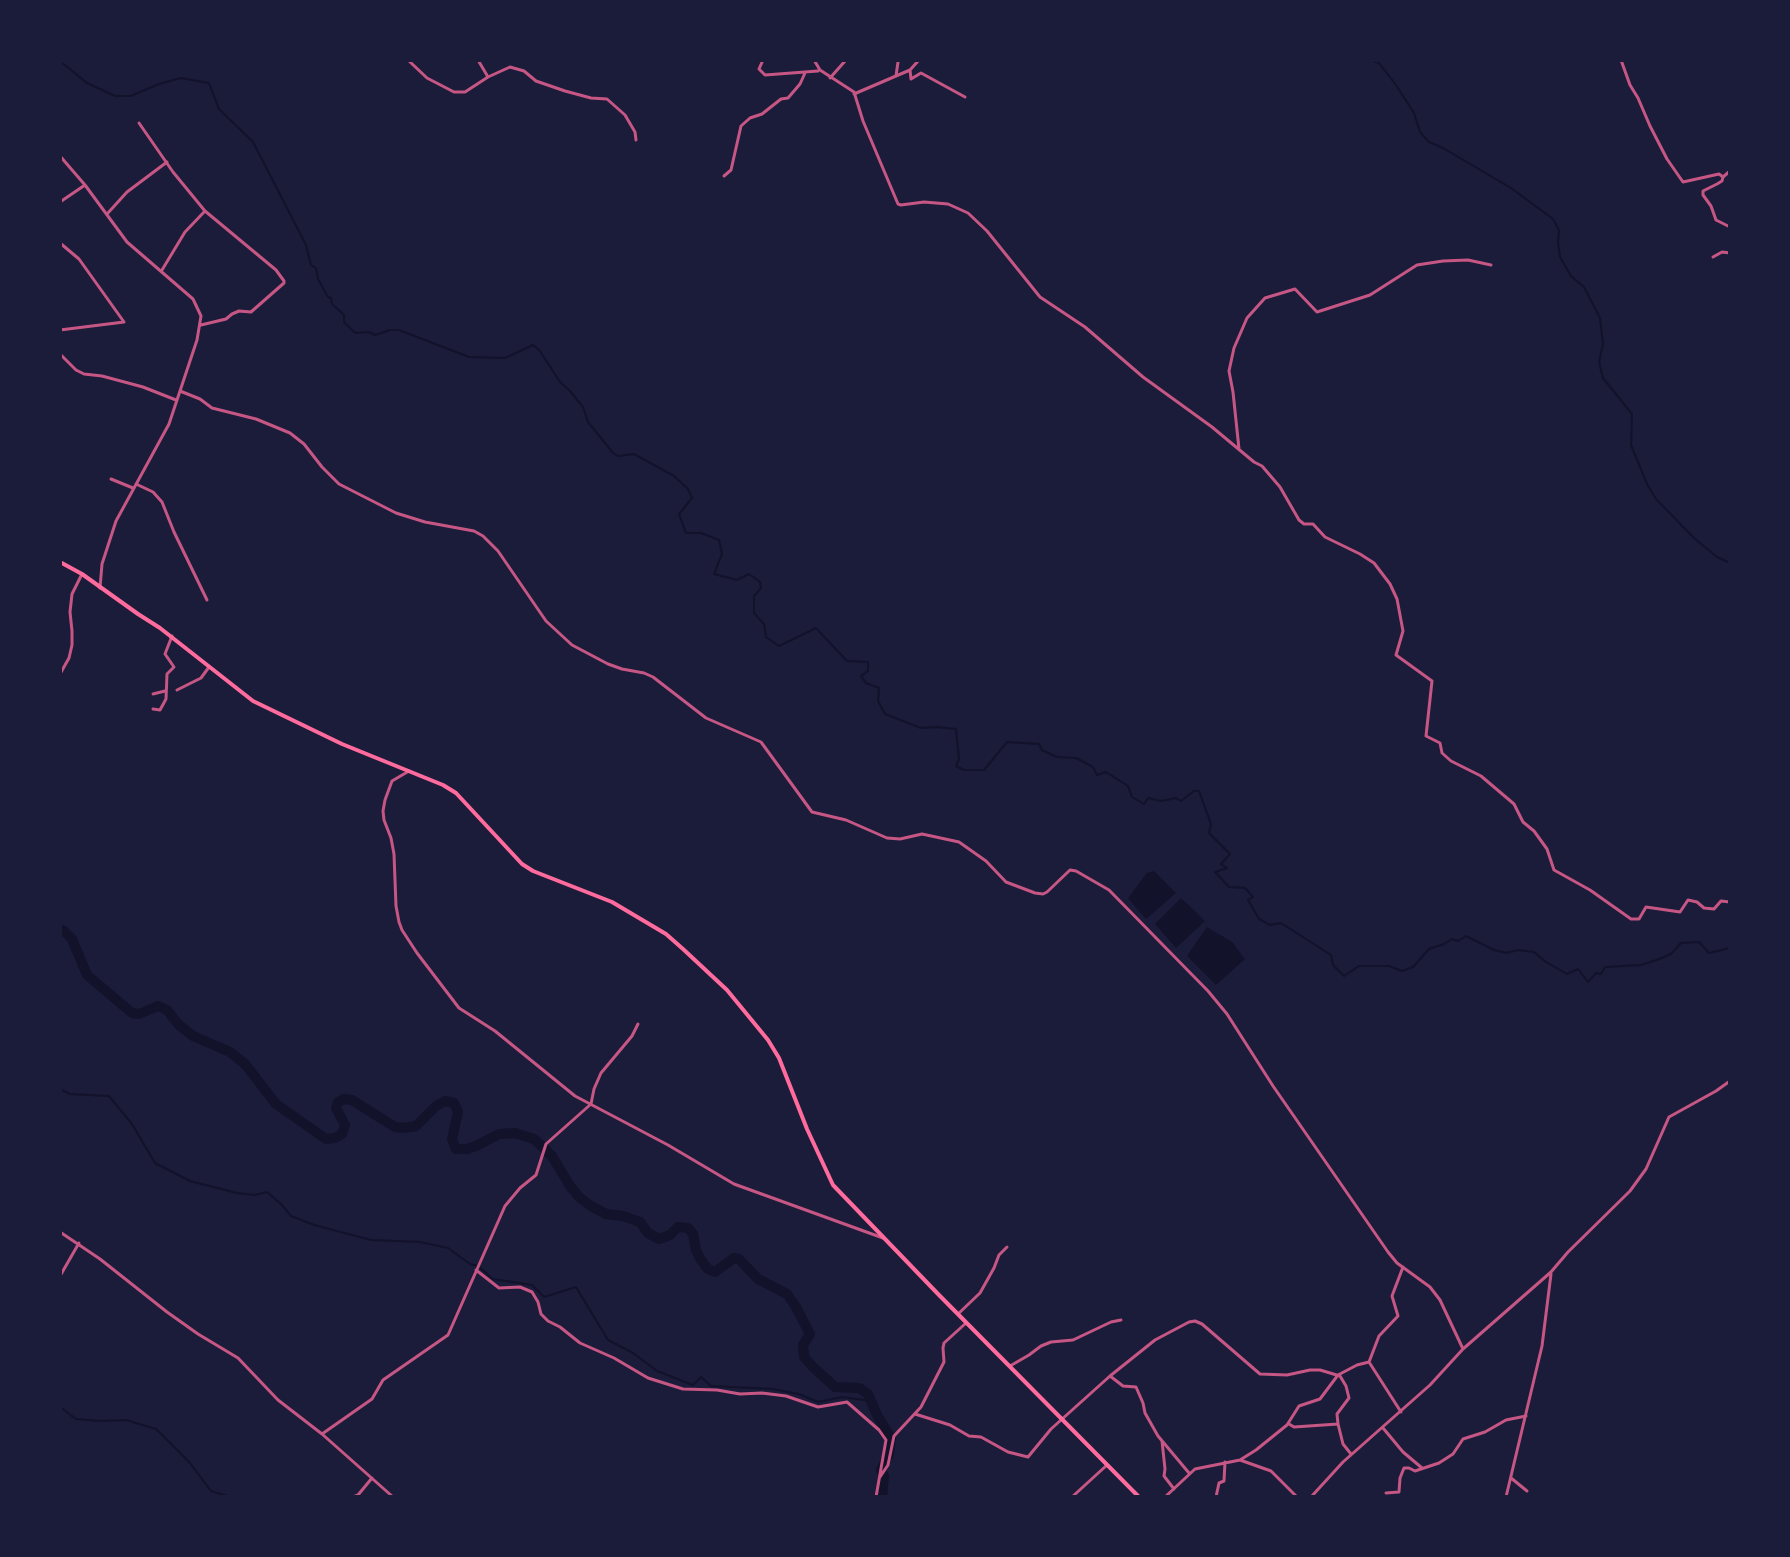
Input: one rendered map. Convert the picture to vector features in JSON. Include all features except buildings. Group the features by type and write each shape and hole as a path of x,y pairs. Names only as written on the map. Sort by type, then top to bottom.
{"main road":[{"path":"60,562 172,636 264,708 443,785 456,793 522,864 612,902 666,934 727,990 768,1040 779,1058 833,1185 1139,1497"}],"street":[{"path":"408,60 427,78 454,92 465,92 510,67 536,81 565,91 607,99 625,115 636,140"},
{"path":"478,60 488,77"},
{"path":"763,60 759,69 765,75 820,70"},
{"path":"814,60 820,70 850,88 854,94 898,204 948,204 968,213 987,231 1040,297 1085,327 1143,377 1262,466 1304,524 1313,524 1325,537 1374,563 1397,599 1403,631 1396,655 1432,681 1426,736 1440,743 1442,753 1451,761 1481,776 1514,804 1523,822 1547,849 1554,870 1590,890 1631,919 1639,919 1646,907 1680,912 1688,900 1714,909 1721,901 1730,902"},
{"path":"830,78 846,60"},
{"path":"854,94 910,70 919,60"},
{"path":"1621,60 1650,126 1683,182 1722,174 1722,179 1729,183"},
{"path":"896,76 898,62"},
{"path":"910,70 911,79 921,73 965,97"},
{"path":"724,176 731,170 741,126 781,99 788,98 805,73"},
{"path":"139,123 205,211 276,270 285,282 251,312 239,311 226,319 200,325"},
{"path":"60,156 127,242 162,270 193,299 199,309 197,340 169,424 116,521 102,564 100,588"},
{"path":"107,214 127,192 167,162"},
{"path":"1730,171 1703,191 1716,220 1730,227"},
{"path":"60,202 85,185"},
{"path":"162,270 185,232 205,211"},
{"path":"60,243 79,259 124,322 60,330"},
{"path":"1713,257 1722,252 1730,253"},
{"path":"1239,449 1229,371 1234,348 1247,318 1265,298 1295,289 1317,312 1370,295 1417,265 1468,260 1491,265"},
{"path":"60,354 84,374 143,387 176,400"},
{"path":"180,391 212,408 256,419 290,433 304,444 339,484 396,513 474,531 483,536 498,551 546,621 572,645 608,664 653,677 706,718 761,742 812,812 846,820 887,838 900,839 922,834 959,842 986,861 1006,882 1035,893 1047,892 1070,870 1109,890 1227,1014 1367,1223 1397,1263 1430,1287 1440,1300 1463,1349"},
{"path":"111,479 153,492 162,502 207,600"},
{"path":"60,673 72,645 72,594 82,574"},
{"path":"153,709 160,710 166,699 167,674 174,667 165,654 172,636"},
{"path":"177,690 201,678 209,667"},
{"path":"153,694 165,691"},
{"path":"409,771 392,781 383,811 391,838 396,906 402,930 459,1008 495,1031 575,1096 734,1184 883,1238"},
{"path":"322,1434 372,1399 383,1380 446,1337 505,1206 538,1172 546,1144 591,1104 601,1073 632,1036 638,1024"},
{"path":"1311,1497 1351,1454 1430,1385 1463,1349 1551,1272 1630,1191 1644,1174 1669,1117 1730,1081"},
{"path":"60,1232 79,1243 198,1334 238,1358 278,1400 393,1497"},
{"path":"60,1276 79,1243"},
{"path":"958,1314 980,1293 999,1255 1007,1247"},
{"path":"1369,1362 1379,1336 1398,1316 1392,1296 1403,1267"},
{"path":"476,1270 499,1288 520,1287 532,1292 541,1314 548,1321 580,1343 648,1378 683,1389 786,1396 818,1407 847,1402 886,1440 876,1497"},
{"path":"1506,1497 1542,1346 1551,1272"},
{"path":"1010,1366 1041,1346 1073,1340 1121,1320"},
{"path":"915,1414 950,1425 969,1436 981,1437 1008,1452 1028,1457 1062,1419 1110,1376 1155,1340 1195,1321 1260,1374 1287,1375 1310,1370 1338,1375 1349,1393 1349,1398 1337,1414 1338,1424 1343,1444 1351,1454"},
{"path":"880,1477 888,1465 894,1436 921,1407 944,1362 944,1343 966,1323"},
{"path":"1165,1497 1195,1469 1240,1460 1256,1450 1288,1423 1299,1406 1320,1399 1338,1375 1369,1362"},
{"path":"1369,1362 1401,1412"},
{"path":"1110,1376 1123,1386 1136,1387 1145,1413 1162,1441 1189,1473"},
{"path":"1389,1494 1399,1492 1404,1468 1415,1471 1439,1463 1458,1450 1463,1439 1485,1432 1506,1420 1526,1416"},
{"path":"1288,1423 1294,1427 1338,1424"},
{"path":"1383,1428 1422,1469"},
{"path":"1162,1441 1164,1476 1174,1489"},
{"path":"1240,1460 1271,1471 1297,1497"},
{"path":"1216,1497 1219,1483 1224,1481 1225,1462"},
{"path":"1072,1497 1107,1465"},
{"path":"353,1497 372,1478"},
{"path":"1511,1478 1527,1491"}],"shaded area":[{"path":"1154,871 1176,893 1146,919 1128,898 1147,873"},
{"path":"1181,898 1205,921 1176,948 1155,924"},
{"path":"1207,927 1232,942 1245,959 1216,985 1187,956"}],"waterway":[{"path":"1370,60 1379,63 1396,85 1414,113 1420,132 1429,142 1511,188 1553,219 1559,230 1560,257 1571,276 1584,287 1600,318 1603,344 1599,362 1603,378 1632,414 1631,445 1647,484 1656,499 1694,538 1717,557 1730,563"},
{"path":"60,61 87,83 115,96 131,96 181,78 209,83 219,109 253,142 306,245 318,279 332,304 344,315 344,322 353,331 375,335 399,330 469,357 505,358 533,345 583,407 588,422 613,453 618,456 634,454 674,476 688,489 692,498 679,514 686,533 701,533 719,540 722,554 714,574 737,580 749,574 760,582 761,588 754,596 754,613 764,624 766,637 779,646 816,628 847,661 868,662 868,671 861,676 866,683 879,688 878,701 885,714 921,728 956,729 959,759 956,766 964,770 984,770 1007,742 1039,744 1042,750 1057,757 1076,758 1093,767 1097,775 1106,772 1128,786 1132,797 1144,804 1148,798 1161,801 1176,798 1181,801 1194,791 1199,791 1211,824 1209,833 1230,854 1221,864 1227,868 1215,872 1229,887 1245,888 1253,897 1248,900 1259,919 1270,925 1281,923 1331,955 1333,965 1344,976 1359,966 1389,966 1402,971 1413,967 1429,949 1466,936 1506,953 1518,950 1534,952 1567,974 1578,969 1588,982 1596,973 1601,974 1605,967 1641,965 1657,960 1671,954 1681,943 1699,942 1709,953 1730,948"},
{"path":"60,929 72,939 87,975 132,1013 139,1014 158,1006 167,1010 193,1036 230,1052 245,1064 276,1104 326,1139 342,1134 345,1125 336,1108 338,1102 344,1099 352,1100 395,1127 403,1128 416,1126 445,1101 454,1103 458,1112 452,1139 456,1149 476,1146 499,1134 515,1133 534,1139 552,1156 579,1197 591,1206 606,1214 640,1222 648,1233 659,1239 670,1235 678,1227 688,1228 701,1260 715,1272 734,1258 739,1259 758,1279 787,1294 796,1307 810,1334 803,1345 804,1357 812,1366 835,1387 859,1388 868,1394 891,1438 889,1454 881,1470 884,1476 882,1497"},
{"path":"60,1089 70,1094 109,1096 132,1124 155,1163 190,1181 237,1193 255,1195 267,1192 291,1216 371,1240 420,1242 448,1248 493,1279 532,1285 544,1297 576,1287 608,1340 657,1371 693,1385 701,1377 711,1386 773,1389 799,1394 818,1402 842,1397 871,1401"},
{"path":"60,1407 76,1419 126,1420 156,1429 190,1463 211,1491 231,1497"}]}
